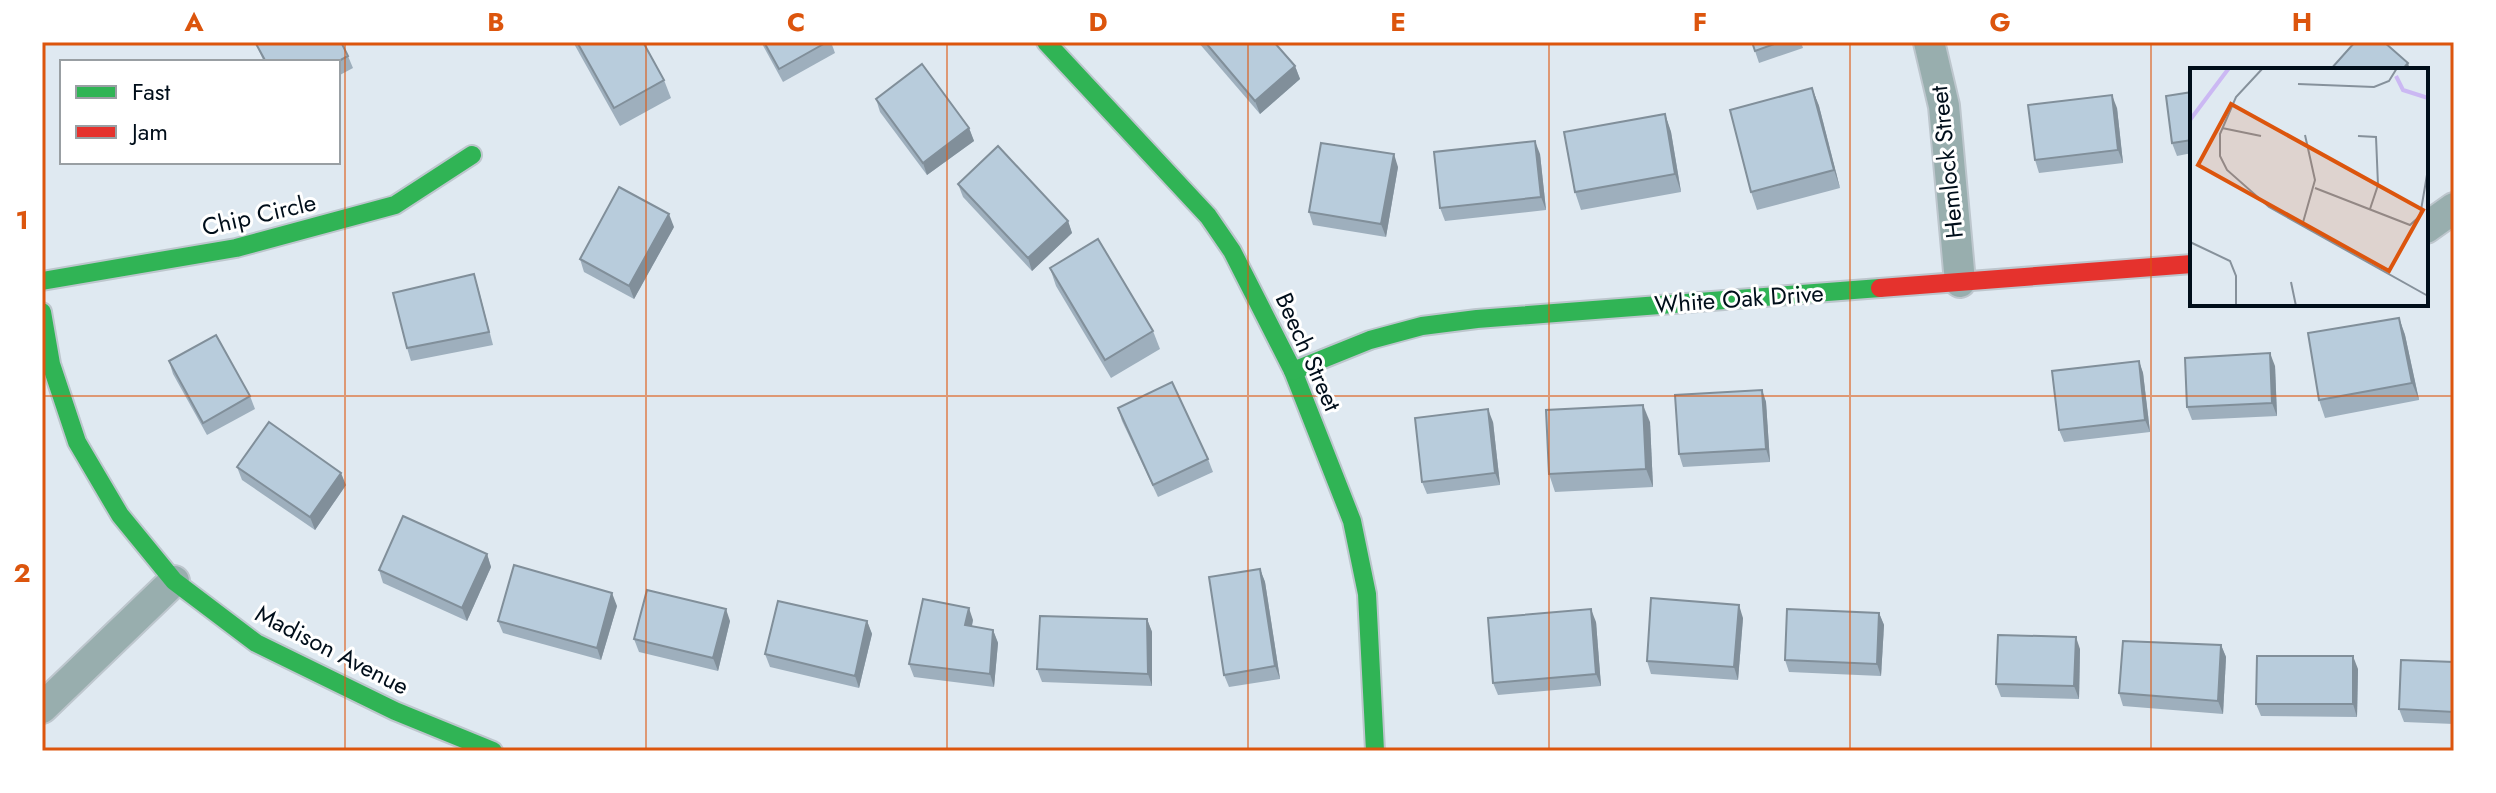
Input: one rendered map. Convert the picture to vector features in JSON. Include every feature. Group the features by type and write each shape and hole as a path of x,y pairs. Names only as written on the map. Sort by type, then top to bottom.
{"street":[{"name":"Beech Street","path":"1046,42 1208,216 1232,251 1293,371 1352,521 1367,594 1375,751"},
{"name":"Hemlock Street","path":"1929,42 1944,106 1960,282"},
{"name":"Chip Circle","path":"42,281 236,248 395,205 472,155"},
{"path":"2428,227 2454,208"},
{"name":"White Oak Drive","path":"1293,371 1370,340 1422,326 1477,319 2190,264"},
{"name":"Madison Avenue","path":"42,312 51,364 77,442 120,515 174,581 256,643 395,711 493,751"},
{"path":"42,708 174,581"}],"building":[{"path":"255,42 341,42 348,56 340,60 265,60"},
{"path":"577,42 643,42 664,80 614,108"},
{"path":"764,42 827,42 779,69"},
{"path":"1205,42 1274,42 1295,66 1255,101"},
{"path":"1752,42 1780,42 1755,51"},
{"path":"2355,42 2384,42 2408,63 2404,68 2332,68"},
{"path":"922,64 969,128 923,163 876,99"},
{"path":"1812,88 1834,170 1751,192 1730,110"},
{"path":"2190,92 2190,140 2172,143 2166,96"},
{"path":"2112,95 2118,150 2035,160 2028,105"},
{"path":"1665,114 1675,174 1575,192 1564,132"},
{"path":"1535,141 1541,197 1440,208 1434,152"},
{"path":"1321,143 1394,154 1381,224 1309,212"},
{"path":"998,146 1068,221 1028,258 958,184"},
{"path":"619,187 669,214 629,286 580,259"},
{"path":"1098,239 1153,331 1105,360 1050,268"},
{"path":"474,274 489,332 407,348 393,293"},
{"path":"2399,318 2412,383 2319,400 2308,333"},
{"path":"216,335 250,396 203,423 169,361"},
{"path":"2270,353 2272,403 2187,407 2185,358"},
{"path":"2139,361 2145,420 2059,430 2052,371"},
{"path":"1172,382 1208,459 1153,485 1118,408"},
{"path":"1762,390 1766,449 1679,454 1675,395"},
{"path":"1643,405 1646,469 1549,474 1546,410"},
{"path":"1488,409 1495,473 1422,482 1415,418"},
{"path":"269,422 341,473 310,517 237,467"},
{"path":"403,516 487,554 462,608 379,570"},
{"path":"514,565 612,593 597,648 498,621"},
{"path":"1260,569 1275,666 1224,675 1209,577"},
{"path":"647,590 726,609 713,658 634,639"},
{"path":"1651,598 1739,605 1734,667 1647,661"},
{"path":"923,599 969,608 965,625 993,630 990,674 909,664"},
{"path":"778,601 867,621 855,676 765,654"},
{"path":"1591,609 1596,674 1493,683 1488,618"},
{"path":"1787,609 1879,613 1877,664 1785,660"},
{"path":"1040,616 1147,619 1148,674 1037,669"},
{"path":"1998,635 2076,637 2074,686 1996,684"},
{"path":"2123,641 2221,645 2218,701 2119,693"},
{"path":"2257,656 2353,656 2353,704 2256,704"},
{"path":"2401,660 2454,662 2454,712 2399,709"}],"traffic: fast":[{"path":"1046,42 1208,216 1232,251 1293,371 1352,521 1367,594 1375,751"},
{"path":"42,281 236,248 395,205 472,155"},
{"path":"1293,371 1370,340 1422,326 1477,319 1880,288"},
{"path":"42,312 51,364 77,442 120,515 174,581 256,643 395,711 493,751"}],"traffic: jam":[{"path":"1880,288 2190,264"}]}
